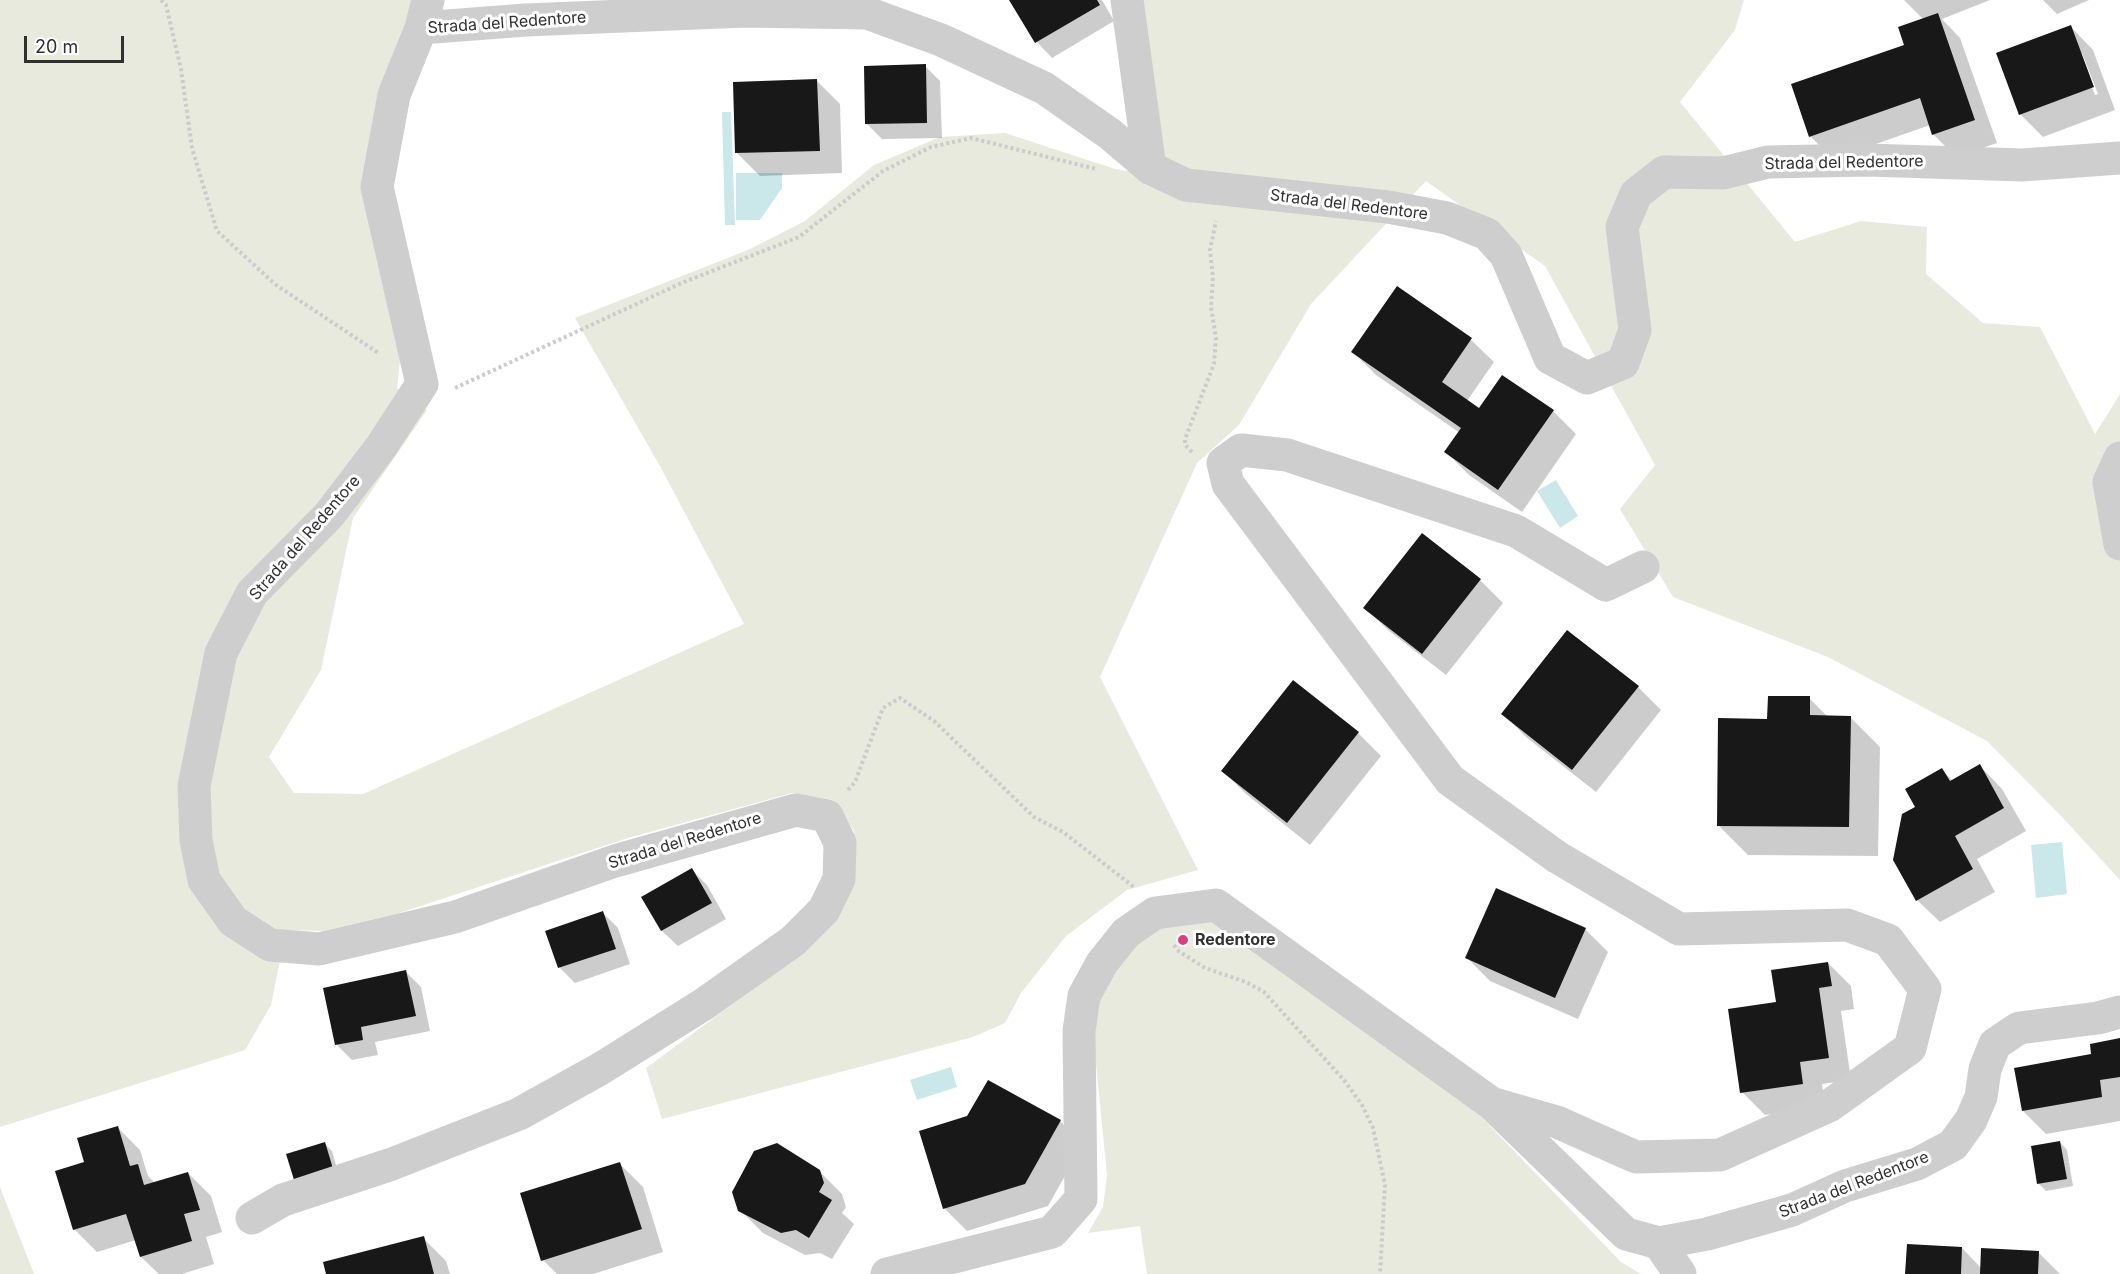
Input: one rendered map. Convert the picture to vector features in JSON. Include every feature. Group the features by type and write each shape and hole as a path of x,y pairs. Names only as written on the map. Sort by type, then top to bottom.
{"street":[{"path":"1127,0 1150,168"},
{"name":"Strada del Redentore","path":"827,816 795,810 751,821 615,861 455,917 319,949 270,945 233,921 204,880 196,840 194,786 221,653 252,593 329,515 381,447 422,384 377,187 394,95 425,14 526,20 745,11 867,13 941,39 1044,88 1110,134 1150,168 1186,185 1398,209 1447,218 1487,234 1506,255 1550,358 1587,378 1623,363 1635,330 1622,227 1636,194 1664,172 1723,173 1768,162 1868,160 2022,165 2120,158"},
{"path":"887,1274 1053,1232 1081,1199 1079,1031 1084,996 1102,963 1126,933 1155,914 1216,904 1491,1102 1557,1122 1636,1157 1720,1155 1829,1106 1910,1048 1924,989 1888,940 1847,925 1679,929 1557,857 1450,780 1228,484 1223,463 1241,450 1287,455 1516,531 1606,585 1643,567"},
{"path":"2120,458 2109,482 2120,544"},
{"path":"252,1218 283,1200 392,1164 519,1114 600,1069 704,1004 793,941 824,910 839,879 840,843 827,816"},
{"name":"Strada del Redentore","path":"1491,1102 1626,1234 1659,1243 1707,1234 1792,1210 1845,1186 1917,1164 1953,1145 1971,1120 1981,1097 1985,1069 1995,1044 2019,1028 2120,1012"},
{"path":"1659,1243 1680,1274"}],"path":[{"path":"161,0 166,5 181,69 192,148 217,231 276,285 352,333 422,384 443,393 684,282 799,237 883,171 931,147 971,138 1101,170"},
{"path":"1223,463 1189,451 1185,440 1214,364 1216,339 1211,306 1213,277 1210,250 1219,204 1238,199 1239,194 1232,189"},
{"path":"827,816 855,782 883,708 900,698 934,721 1034,817 1063,832 1121,874 1155,914 1177,950 1205,968 1246,982 1264,992 1344,1080 1362,1105 1373,1128 1385,1185 1380,1274"}],"shaded area":[{"path":"0,0 414,0 395,49 363,174 401,350 397,388 427,410 353,518 321,670 269,757 294,793 363,794 744,624 661,468 575,318 748,250 805,221 874,165 940,137 1005,133 1115,169 1140,173 1156,150 1141,0 1744,0 1735,30 1680,102 1795,242 1861,221 1927,227 1926,274 1983,323 2040,327 2095,434 2120,394 2120,880 1987,741 1828,657 1673,597 1620,509 1655,465 1545,266 1426,181 1311,304 1239,425 1197,463 1100,677 1198,870 1127,890 1066,936 1021,993 1005,1023 973,1037 662,1119 646,1068 809,948 854,883 854,831 833,800 792,793 628,838 396,914 323,931 286,930 271,1005 245,1050 0,1127"},
{"path":"1219,917 1470,1105 1621,1262 1641,1274 1147,1274 1140,1226 1088,1233 1103,1207 1107,1175 1093,1034 1099,986 1144,928"},
{"path":"0,1187 34,1274 0,1274"}],"water":[{"path":"722,112 731,112 735,225 725,225"},
{"path":"736,173 782,173 782,188 760,220 736,220"},
{"path":"1556,480 1578,516 1560,528 1537,491"},
{"path":"2062,842 2067,894 2036,898 2031,845"},
{"path":"951,1067 957,1087 917,1100 910,1080"}],"building":[{"path":"1009,0 1097,0 1100,5 1035,43"},
{"path":"1938,13 1975,120 1932,135 1920,98 1809,137 1791,84 1904,45 1898,27"},
{"path":"2071,25 2094,87 2019,115 1996,53"},
{"path":"926,64 927,123 865,124 864,66"},
{"path":"817,79 820,151 735,153 733,82"},
{"path":"1397,286 1472,338 1442,382 1479,408 1502,375 1554,410 1498,490 1444,452 1461,428 1351,352"},
{"path":"1422,533 1481,579 1422,654 1363,608"},
{"path":"1567,630 1639,686 1572,770 1501,714"},
{"path":"1293,680 1359,732 1287,823 1221,771"},
{"path":"1768,696 1810,696 1810,715 1851,716 1849,827 1717,826 1718,718 1767,719"},
{"path":"1980,764 2004,808 1955,836 1973,869 1916,901 1893,860 1902,814 1915,807 1905,789 1942,768 1950,781"},
{"path":"692,868 712,903 661,931 641,897"},
{"path":"1496,888 1586,928 1555,998 1465,958"},
{"path":"603,911 616,949 558,968 545,931"},
{"path":"1828,962 1832,986 1819,988 1829,1058 1800,1062 1803,1084 1740,1093 1728,1009 1776,1002 1771,970"},
{"path":"406,970 416,1016 361,1027 363,1040 335,1045 323,988"},
{"path":"2120,1038 2120,1077 2100,1080 2102,1097 2022,1111 2014,1068 2091,1054 2090,1044"},
{"path":"988,1080 1061,1120 1025,1184 943,1209 919,1131 967,1116"},
{"path":"118,1126 130,1166 138,1164 144,1185 188,1172 200,1210 184,1214 192,1241 140,1257 126,1214 73,1230 55,1171 84,1162 77,1138"},
{"path":"2060,1141 2067,1179 2037,1184 2031,1146"},
{"path":"325,1142 334,1172 295,1183 286,1154"},
{"path":"777,1143 820,1170 824,1183 819,1192 832,1200 809,1238 796,1230 781,1233 738,1211 732,1192 754,1151"},
{"path":"620,1162 642,1229 541,1261 520,1193"},
{"path":"424,1236 434,1274 326,1274 323,1262"},
{"path":"1907,1244 1962,1247 1961,1274 1905,1274"},
{"path":"1981,1248 2039,1251 2038,1274 1980,1274"}],"place":[{"name":"Redentore","path":"1183,940"}]}
